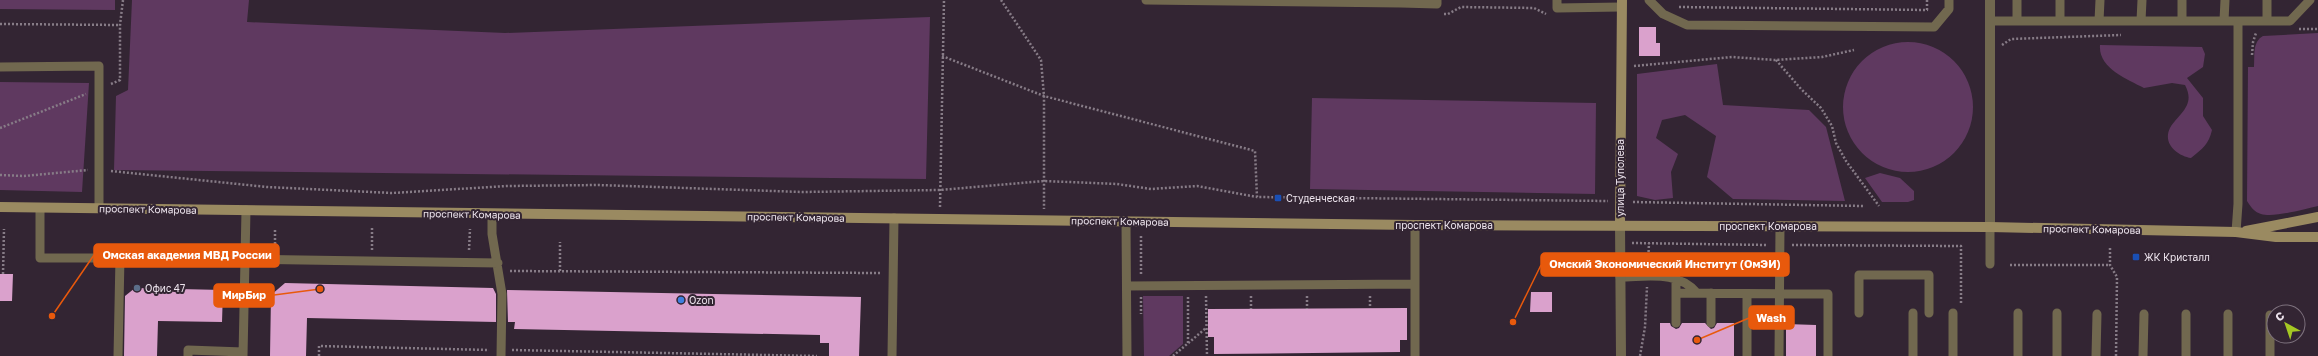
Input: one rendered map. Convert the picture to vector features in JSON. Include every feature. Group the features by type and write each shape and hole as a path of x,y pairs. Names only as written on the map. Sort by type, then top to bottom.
{"main road":[{"name":"улица Туполева","path":"1620,224 1622,4"},
{"name":"проспект Комарова","path":"0,207 1415,225 1620,224 1990,227 2238,232 2276,237 2318,237"},
{"name":"проспект Комарова","path":"2238,232 2279,223 2318,217"}],"street":[{"path":"1990,0 1990,227"},
{"name":"улица Туполева","path":"1620,224 1621,356"}],"lane":[{"path":"1146,0 1401,2 1437,4 1437,0"},
{"path":"1557,0 1557,8 1622,4"},
{"path":"1649,0 1663,14 1687,25 1934,28 1949,9 1949,0"},
{"path":"2017,0 2017,21"},
{"path":"2060,0 2060,21"},
{"path":"2100,0 2100,21"},
{"path":"2142,0 2142,21"},
{"path":"2182,0 2182,21"},
{"path":"2224,0 2224,21"},
{"path":"2267,0 2267,21"},
{"path":"1990,21 2290,21 2310,0"},
{"path":"2238,21 2238,232"},
{"path":"0,67 99,66 99,208"},
{"path":"40,208 40,258 93,258"},
{"path":"188,356 188,350 243,354 246,210"},
{"path":"492,214 492,234 499,267 502,294 501,353"},
{"path":"892,356 894,218"},
{"path":"1126,221 1127,356"},
{"path":"1415,225 1415,356"},
{"path":"1779,356 1780,226"},
{"path":"1990,227 1990,264"},
{"path":"118,356 120,257 274,258 469,262 499,267"},
{"path":"1859,312 1859,275 1929,275 1929,313"},
{"path":"1620,277 1676,277 1686,281 1697,293"},
{"path":"1676,277 1676,323"},
{"path":"1127,286 1415,284"},
{"path":"1676,293 1828,294 1828,356"},
{"path":"1711,293 1711,323"},
{"path":"1747,294 1747,356"},
{"path":"1913,313 1913,356"},
{"path":"1953,356 1957,313"},
{"path":"2018,313 2018,356"},
{"path":"2057,314 2057,356"},
{"path":"2096,356 2097,314"},
{"path":"2143,356 2144,314"},
{"path":"2186,314 2186,356"},
{"path":"2228,314 2228,356"},
{"path":"2270,344 2270,356"}],"path":[{"path":"0,128 120,80 120,25 123,0"},
{"path":"940,219 944,0"},
{"path":"1001,0 1041,60 1044,96 1044,220"},
{"path":"1673,7 1927,10 1927,0"},
{"path":"1441,14 1448,14 1461,8 1534,8 1549,16"},
{"path":"0,24 120,25"},
{"path":"2011,39 2123,35"},
{"path":"1621,67 1732,57 1775,60 1822,57 1854,50"},
{"path":"942,56 1044,96 1255,152 1257,197"},
{"path":"1775,60 1801,89 1821,108 1832,126 1836,143 1846,161 1879,206"},
{"path":"0,175 24,176 99,170 267,187 392,193 507,186 598,185 802,192 940,190 1044,181 1117,184 1151,189 1197,186 1257,197 1352,198"},
{"path":"3,274 4,228"},
{"path":"274,258 275,228"},
{"path":"371,260 372,228"},
{"path":"469,262 470,229"},
{"path":"1140,236 1141,286"},
{"path":"560,242 560,271"},
{"path":"1640,356 1645,327 1649,243"},
{"path":"1957,313 1961,246"},
{"path":"2110,248 2110,265 2118,277 2116,356"},
{"path":"2010,265 2110,265"},
{"path":"499,267 560,271 884,273"},
{"path":"1188,294 1188,343"},
{"path":"1206,294 1207,356"},
{"path":"1307,301 1307,309"},
{"path":"1370,301 1370,308"},
{"path":"1251,302 1251,309"},
{"path":"1173,356 1206,328"},
{"path":"319,356 319,346 501,353 817,356"}],"shaded area":[{"path":"0,0 115,0 115,10 0,9"},
{"path":"132,0 249,0 247,22 505,33 930,17 926,179 114,170 116,96 128,90"},
{"path":"2318,33 2318,206 2281,214 2261,214 2255,211 2247,201 2248,67 2254,67 2254,54 2257,42 2263,36"},
{"path":"1908,42 1933,47 1954,61 1968,82 1973,107 1968,132 1954,153 1933,167 1908,172 1883,167 1862,153 1848,132 1843,107 1848,82 1862,61 1883,47"},
{"path":"2100,45 2202,47 2205,54 2203,67 2187,78 2203,98 2203,116 2212,130 2207,143 2202,149 2191,158 2186,157 2181,155 2173,148 2168,139 2170,128 2185,109 2189,98 2185,85 2172,83 2144,88 2115,72 2104,60"},
{"path":"1717,64 1723,105 1809,110 1826,127 1845,201 1733,199 1707,177 1716,136 1685,115 1662,120 1656,138 1678,154 1671,172 1673,198 1655,200 1637,196 1637,74"},
{"path":"0,82 89,83 82,192 0,190"},
{"path":"1312,98 1596,103 1595,194 1310,189"},
{"path":"1880,173 1900,178 1914,191 1914,200 1908,202 1882,202 1865,178"},
{"path":"1143,296 1183,296 1183,344 1169,356 1144,356"}],"building":[{"path":"1639,27 1656,27 1656,43 1660,43 1660,56 1639,56"},
{"path":"0,274 13,274 12,301 0,301"},
{"path":"285,283 493,288 496,294 496,322 307,318 306,356 270,356 271,295"},
{"path":"135,288 223,290 222,322 158,321 157,356 124,356 125,296"},
{"path":"507,290 861,297 859,356 829,356 829,343 820,343 820,335 514,329 515,322 508,322"},
{"path":"1531,292 1552,292 1552,312 1530,312"},
{"path":"1407,308 1407,340 1400,340 1400,352 1214,354 1214,337 1208,337 1208,309"},
{"path":"1660,323 1670,323 1671,326 1676,329 1679,328 1682,323 1705,323 1711,329 1714,328 1717,323 1734,323 1734,356 1660,356"},
{"path":"1786,324 1816,325 1816,356 1786,356"}],"place":[{"name":"Студенческая","path":"1278,198"},
{"name":"ЖК Кристалл","path":"2136,257"},
{"name":"Офис 47","path":"137,288"},
{"name":"МирБир","path":"320,289"},
{"name":"Ozon","path":"681,300"},
{"name":"Омская академия МВД России","path":"52,316"},
{"name":"Омский Экономический Институт (ОмЭИ)","path":"1513,322"},
{"name":"Wash","path":"1697,340"}]}
